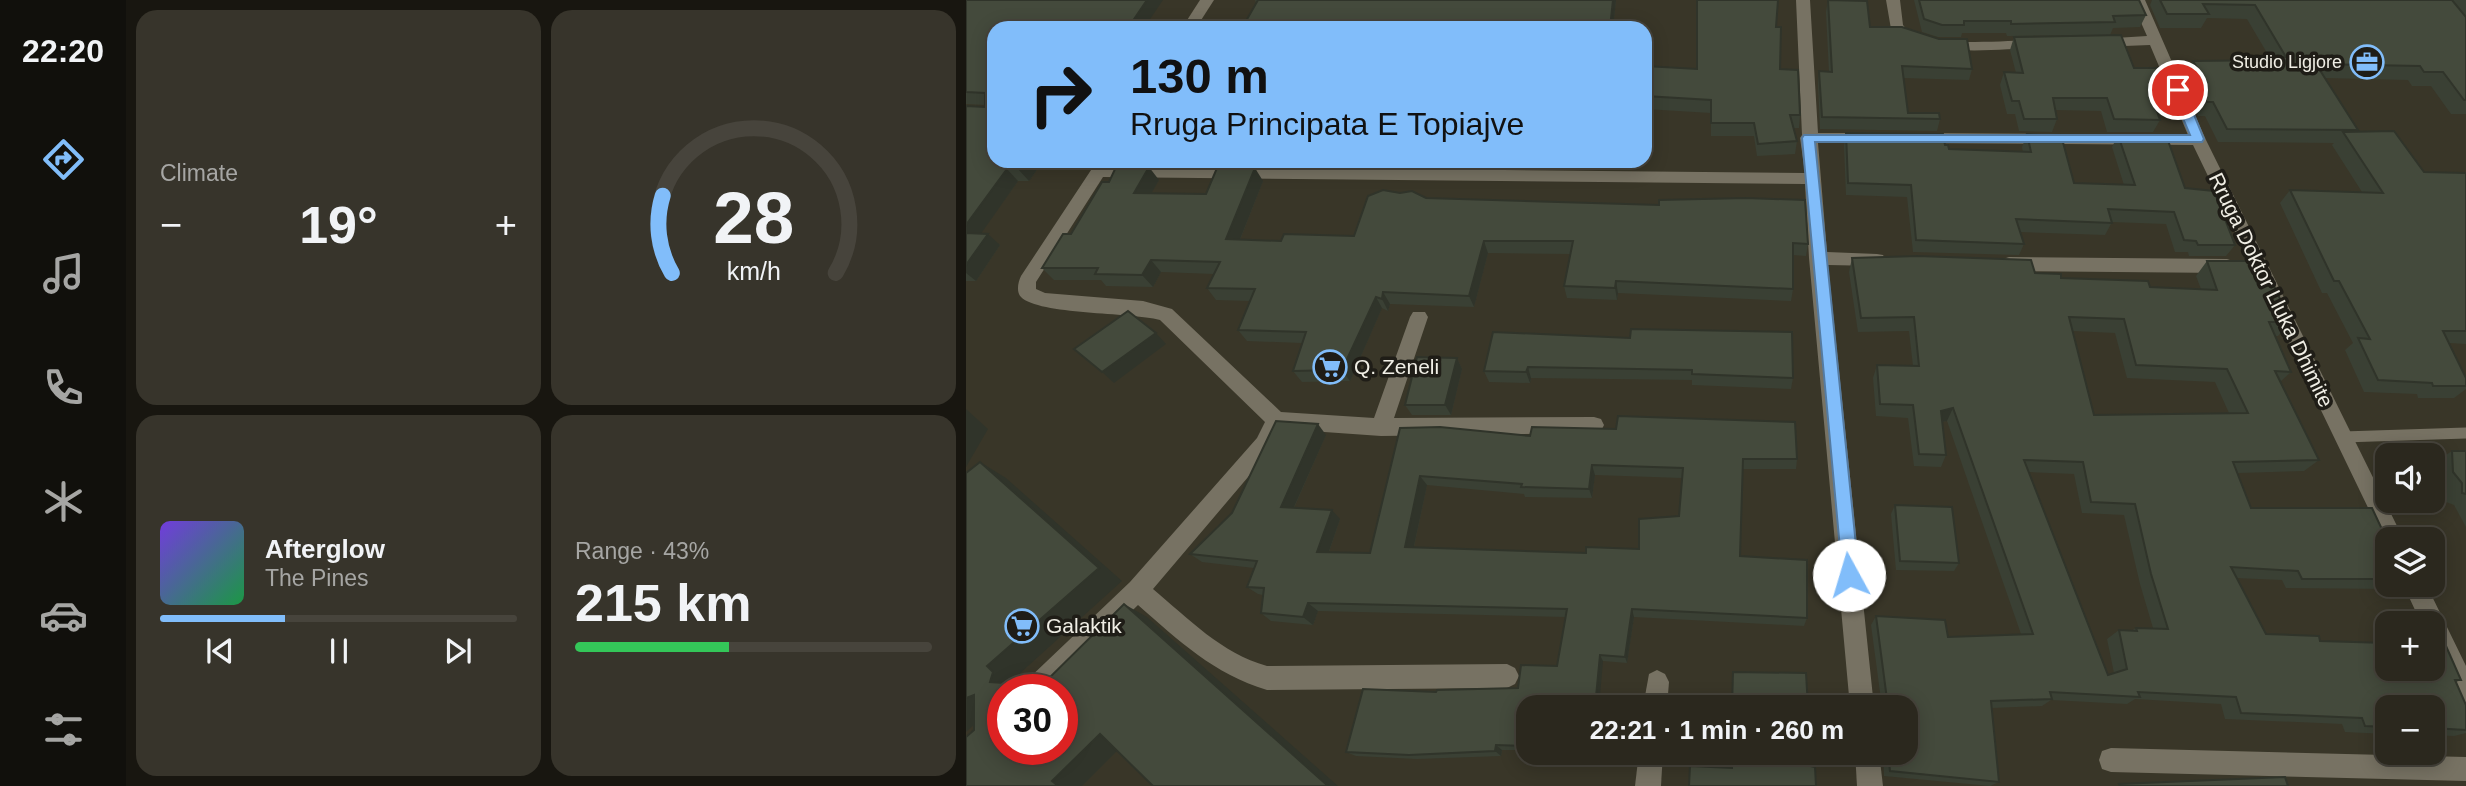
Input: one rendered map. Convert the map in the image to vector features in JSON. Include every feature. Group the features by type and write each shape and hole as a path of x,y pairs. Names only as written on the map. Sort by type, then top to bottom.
{"street":[{"path":"1194,21 1208,0"},
{"path":"1803,0 1808,138 1814,178 1818,258 1862,695"},
{"path":"1893,0 1895,22 1900,32 1911,38 1937,44 2054,43"},
{"name":"Rruga Doktor Lluka Dhimite","path":"2138,0 2198,139 2386,527"},
{"path":"2081,43 2157,40"},
{"path":"1808,138 2198,139"},
{"path":"1101,168 1027,281 1027,292 1042,300 1143,308 1166,314 1276,420 1381,426 1594,425"},
{"path":"1221,168 1814,178"},
{"path":"1818,258 1899,261"},
{"path":"1993,264 2260,266"},
{"path":"1381,426 1419,317"},
{"path":"1050,674 1138,590 1264,444 1276,420"},
{"path":"1138,590 1223,662 1244,673 1267,678 1507,676"},
{"path":"2420,597 2466,692"},
{"path":"1656,695 1657,682"},
{"path":"2111,760 2466,769"},
{"path":"1648,786 1650,765"},
{"path":"1868,765 1870,786"}],"lane":[{"path":"2343,437 2466,433"}],"building":[{"path":"966,0 1147,0 1133,21 987,21 987,168 1019,168 1007,169 966,225 966,106 985,107 985,93 966,92"},
{"path":"1258,0 1613,0 1611,21 1246,21"},
{"path":"1697,0 1778,0 1776,27 1781,27 1780,69 1798,70 1800,115 1790,115 1797,141 1758,144 1754,123 1711,123 1711,100 1652,96 1652,66 1697,69"},
{"path":"1828,0 1867,1 1870,27 1902,27 1939,39 1967,39 1972,69 1902,66 1908,113 1939,113 1940,119 1822,117 1819,71 1832,72"},
{"path":"1919,0 2139,0 2146,15 2113,16 2115,22 2011,24 2011,21 1964,21 1964,25 1942,25 1924,19"},
{"path":"2160,0 2452,0 2466,17 2466,100 2443,72 2424,72 2420,66 2316,64 2358,130 2227,129 2213,102 2206,102 2191,68 2197,68 2193,61 2273,60 2271,57 2286,57 2255,5 2203,4 2209,14 2167,14"},
{"path":"2121,35 2134,68 2169,68 2184,103 2154,103 2160,120 2114,119 2107,98 2053,98 2057,119 2024,119 2019,101 2012,101 2004,72 2023,73 2014,37"},
{"path":"2394,131 2424,172 2466,173 2466,331 2443,331 2466,378 2466,386 2433,386 2432,383 2378,380 2358,338 2370,339 2339,281 2334,281 2290,190 2383,193 2343,132"},
{"path":"1846,133 1943,134 1945,145 1948,145 1949,149 2031,152 2027,134 2061,135 2074,183 2135,185 2118,135 2166,135 2185,188 2214,191 2235,245 2198,245 2196,241 2184,240 2174,212 2108,209 2112,223 2016,219 2024,244 1916,240 1911,185 1848,183"},
{"path":"1116,168 1148,168 1134,193 1206,194 1217,168 1255,168 1226,239 1281,241 1284,234 1354,236 1368,196 1383,190 1400,193 1412,191 1426,198 1659,205 1659,200 1805,200 1808,244 1793,243 1793,289 1616,281 1615,288 1564,286 1573,241 1484,241 1469,296 1383,292 1382,299 1376,297 1342,370 1293,371 1306,332 1238,330 1255,289 1207,288 1220,262 1151,260 1142,275 1095,274 1098,268 1042,268 1063,234 1071,234 1102,182 1109,182"},
{"path":"966,233 988,234 966,265"},
{"path":"1918,256 2031,260 2035,273 2061,274 2061,278 2148,281 2150,287 2217,290 2207,261 2248,261 2258,285 2274,286 2291,322 2269,322 2291,372 2275,371 2319,460 2233,462 2251,508 2372,508 2381,527 2375,527 2375,579 2302,579 2298,571 2231,567 2266,634 2319,636 2320,641 2375,643 2375,681 2445,681 2446,646 2461,680 2455,680 2466,705 2466,730 2445,729 2445,695 2375,695 2375,726 2365,726 2362,718 2241,713 2236,697 2138,692 2140,697 2050,692 2052,699 1991,701 1999,782 1890,771 1889,765 1918,765 1918,695 1886,695 1876,616 1945,620 1948,637 2033,634 1953,408 1941,411 1946,455 1919,454 1913,405 1880,404 1877,365 1919,366 1914,317 1861,318 1852,258","holes":["2069,317 2124,319 2136,365 2227,369 2248,413 2094,415","2024,460 2083,462 2091,502 2135,504 2151,574 2168,629 2119,630 2127,669 2108,675"]},
{"path":"1128,311 1156,333 1102,372 1074,349"},
{"path":"1631,329 1792,332 1793,378 1692,374 1692,370 1528,367 1526,372 1484,371 1493,332 1630,338"},
{"path":"1417,357 1457,358 1445,405 1405,405"},
{"path":"1618,416 1795,422 1797,459 1743,459 1740,556 1807,560 1807,618 1632,609 1625,657 1600,655 1596,695 1516,695 1516,746 1496,745 1495,751 1409,755 1346,752 1363,689 1436,692 1518,688 1521,665 1557,666 1567,609 1308,603 1303,617 1261,613 1264,588 1247,587 1257,561 1190,554 1232,513 1276,421 1318,424 1281,507 1332,510 1317,552 1370,553 1400,428 1440,427 1530,436 1532,427 1616,429","holes":["1592,465 1683,468 1679,516 1639,519 1639,549 1586,547 1586,553 1405,547 1420,476 1522,484 1521,487 1589,489"]},
{"path":"2452,451 2466,451 2466,494 2462,493 2462,483 2453,472"},
{"path":"980,462 1099,568 987,666 993,672 987,674 987,765 1068,765 1052,781 1058,786 966,786 966,737 974,730 974,695 966,698 966,473"},
{"path":"1895,505 1952,507 1959,563 1900,561"},
{"path":"1124,604 1328,786 1153,786 1100,734 1078,756 1078,674 1053,674"},
{"path":"1733,672 1806,673 1807,695 1732,695"},
{"path":"1732,765 1810,765 1815,767 1816,786 1689,786 1690,766 1732,768"},
{"path":"2285,777 2288,786 2119,784"}],"place":[{"name":"Studio Ligjore","path":"2367,62"},
{"name":"Q. Zeneli","path":"1330,367"},
{"name":"Galaktik","path":"1022,626"}],"route":[{"path":"1849,575 1818,258 1814,178 1808,138 2198,139 2178,90"}]}
